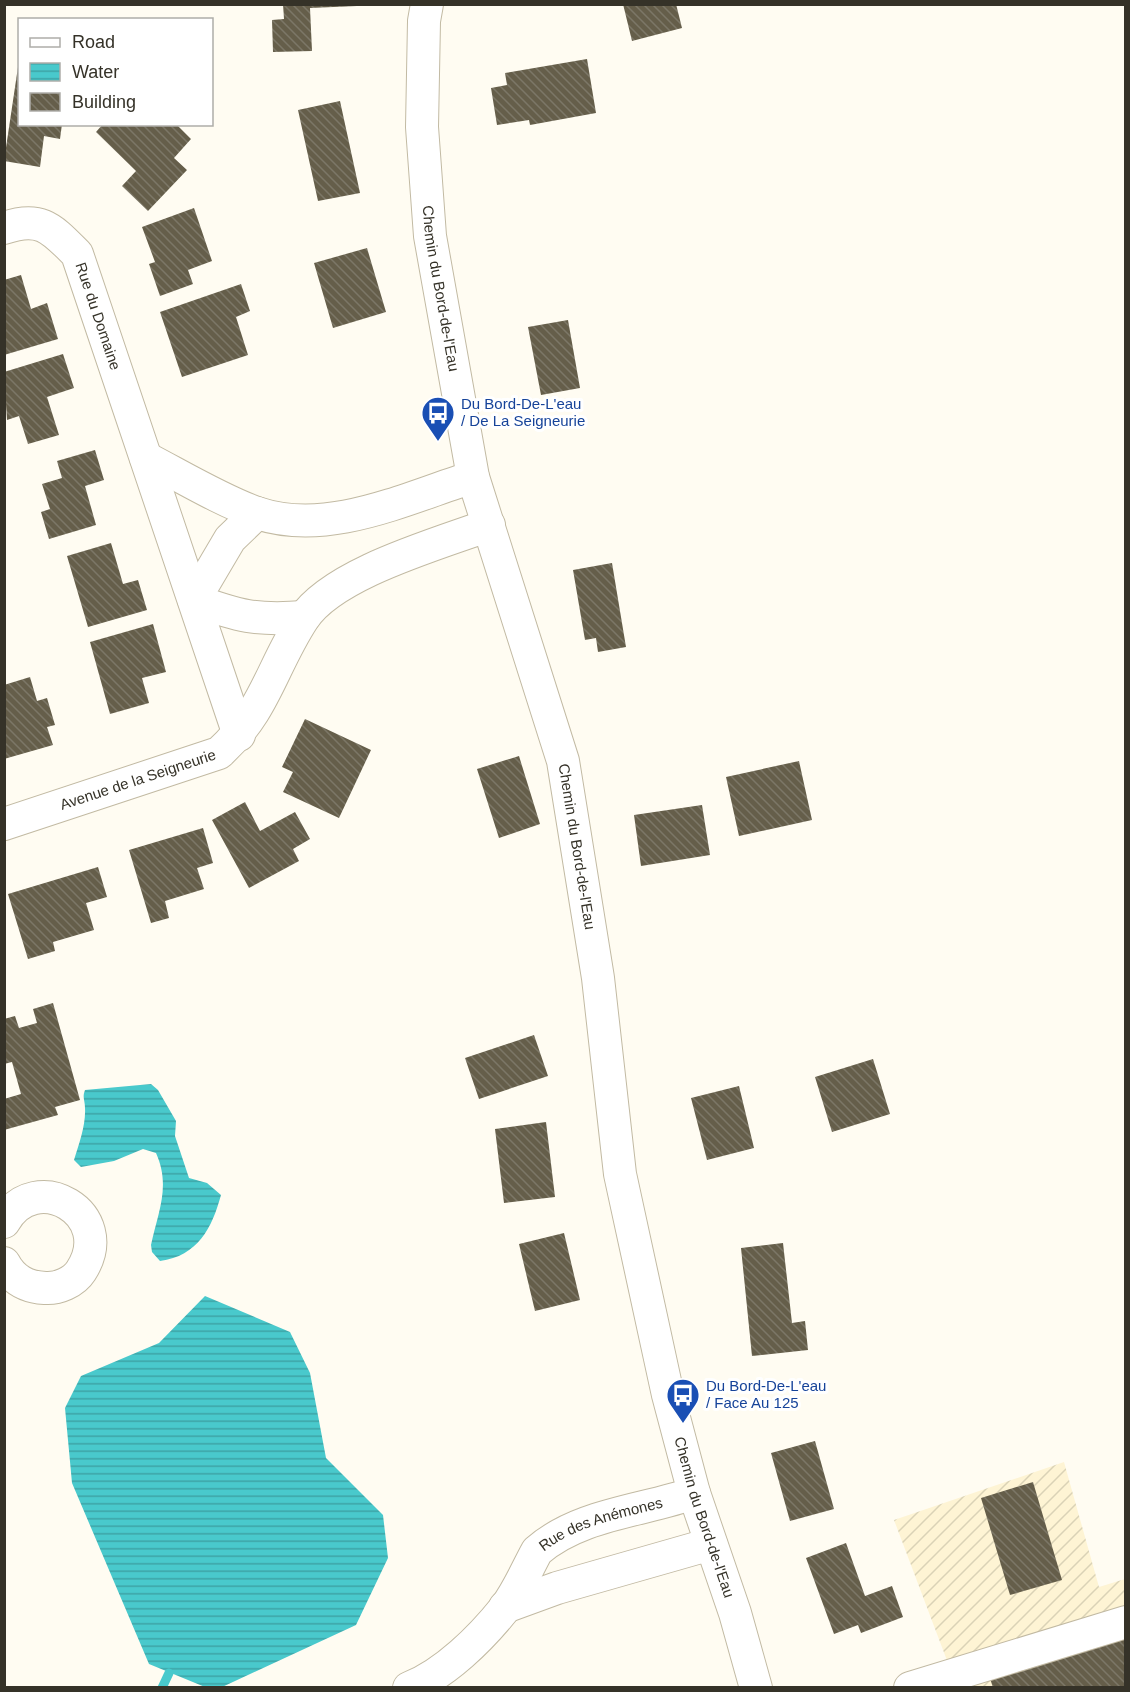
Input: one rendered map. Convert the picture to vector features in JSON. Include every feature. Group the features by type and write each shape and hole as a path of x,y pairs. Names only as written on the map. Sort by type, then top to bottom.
{"street":[{"name":"Chemin du Bord-de-l'Eau","path":"427,4 424,21 422,127 430,236 473,477 563,761 598,978 620,1174 668,1395 694,1493 740,1629 756,1688"},
{"name":"Rue du Domaine","path":"4,228 26,220 53,230 77,254 239,735"},
{"path":"146,458 257,513 310,521 343,518 473,477"},
{"path":"257,513 230,539 194,600 238,616 271,620 304,617"},
{"name":"Avenue de la Seigneurie","path":"4,824 219,753 239,735 255,713 304,617 329,593 367,571 489,525"},
{"path":"4,1222 17,1207 29,1200 43,1197 57,1198 72,1205 83,1216 89,1231 91,1246 87,1262 79,1275 66,1284 51,1289 35,1288 20,1282 4,1263"},
{"name":"Rue des Anémones","path":"409,1688 424,1682 452,1663 505,1607 537,1551 544,1544 595,1521 694,1493"},
{"name":"Rue des Anémones","path":"505,1607 557,1588 711,1544"},
{"path":"910,1688 1125,1622"}],"shaded area":[{"path":"1064,1462 1099,1587 1125,1579 1125,1687 957,1687 894,1520"}],"water":[{"path":"151,1084 158,1090 176,1121 175,1136 189,1178 207,1183 221,1195 208,1229 194,1247 173,1258 160,1261 152,1252 151,1245 163,1188 163,1177 156,1153 143,1149 114,1161 81,1167 74,1160 82,1134 85,1090"},
{"path":"205,1296 290,1332 310,1373 326,1458 383,1515 388,1558 356,1625 220,1688 205,1687 149,1664 72,1483 65,1408 81,1376 159,1343"}],"building":[{"path":"283,4 357,4 357,6 310,8 312,51 273,52 272,20 284,19"},
{"path":"623,4 676,4 682,28 632,41"},
{"path":"587,59 596,113 530,125 529,120 497,125 491,88 507,85 505,73"},
{"path":"18,67 18,126 62,126 60,139 44,136 40,167 4,161"},
{"path":"340,101 360,193 318,201 298,110"},
{"path":"101,126 178,126 191,139 174,158 187,170 148,211 122,186 136,171 96,132"},
{"path":"194,208 212,261 188,270 193,284 160,296 149,264 155,262 142,227"},
{"path":"367,248 386,312 333,328 314,263"},
{"path":"21,275 31,309 47,303 58,339 4,355 4,280"},
{"path":"241,284 250,311 236,317 248,355 182,377 160,312"},
{"path":"568,320 580,388 541,395 528,327"},
{"path":"63,354 74,388 47,397 59,435 28,444 19,416 7,420 4,372"},
{"path":"95,450 104,480 85,486 96,525 49,539 41,512 50,509 42,484 62,478 57,461"},
{"path":"111,543 123,584 138,580 147,610 88,627 67,556"},
{"path":"612,563 626,647 598,652 596,638 585,640 573,570"},
{"path":"153,624 166,672 142,678 149,703 110,714 90,642"},
{"path":"30,677 37,701 47,698 55,725 47,727 53,745 4,759 4,685"},
{"path":"305,719 371,750 339,818 283,792 293,772 282,767"},
{"path":"519,756 540,824 499,838 477,769"},
{"path":"799,761 812,820 739,836 726,777"},
{"path":"245,802 260,831 295,812 310,839 293,849 299,861 249,888 212,820"},
{"path":"702,805 710,855 641,866 634,815"},
{"path":"203,828 213,863 197,868 204,889 165,901 169,918 151,923 129,850"},
{"path":"98,867 107,897 86,903 94,930 53,942 55,951 28,959 8,894"},
{"path":"53,1003 80,1100 55,1107 58,1115 4,1130 4,1099 21,1094 12,1062 4,1064 4,1019 15,1016 19,1028 37,1023 33,1009"},
{"path":"534,1035 548,1076 479,1099 465,1058"},
{"path":"873,1059 890,1114 832,1132 815,1077"},
{"path":"739,1086 754,1148 707,1160 691,1098"},
{"path":"546,1122 555,1197 504,1203 495,1129"},
{"path":"564,1233 580,1300 535,1311 519,1244"},
{"path":"783,1243 792,1323 805,1321 808,1350 752,1356 741,1248"},
{"path":"815,1441 834,1509 790,1521 771,1453"},
{"path":"1033,1482 1062,1580 1010,1595 981,1498"},
{"path":"846,1543 865,1596 892,1586 903,1617 861,1633 858,1625 834,1634 806,1558"},
{"path":"1126,1629 1126,1688 993,1688 990,1678"}],"waterway":[{"path":"162,1688 169,1673"}],"place":[{"name":"Du Bord-De-L'eau / De La Seigneurie","path":"438,442"},
{"name":"Du Bord-De-L'eau / Face Au 125","path":"683,1424"}]}
